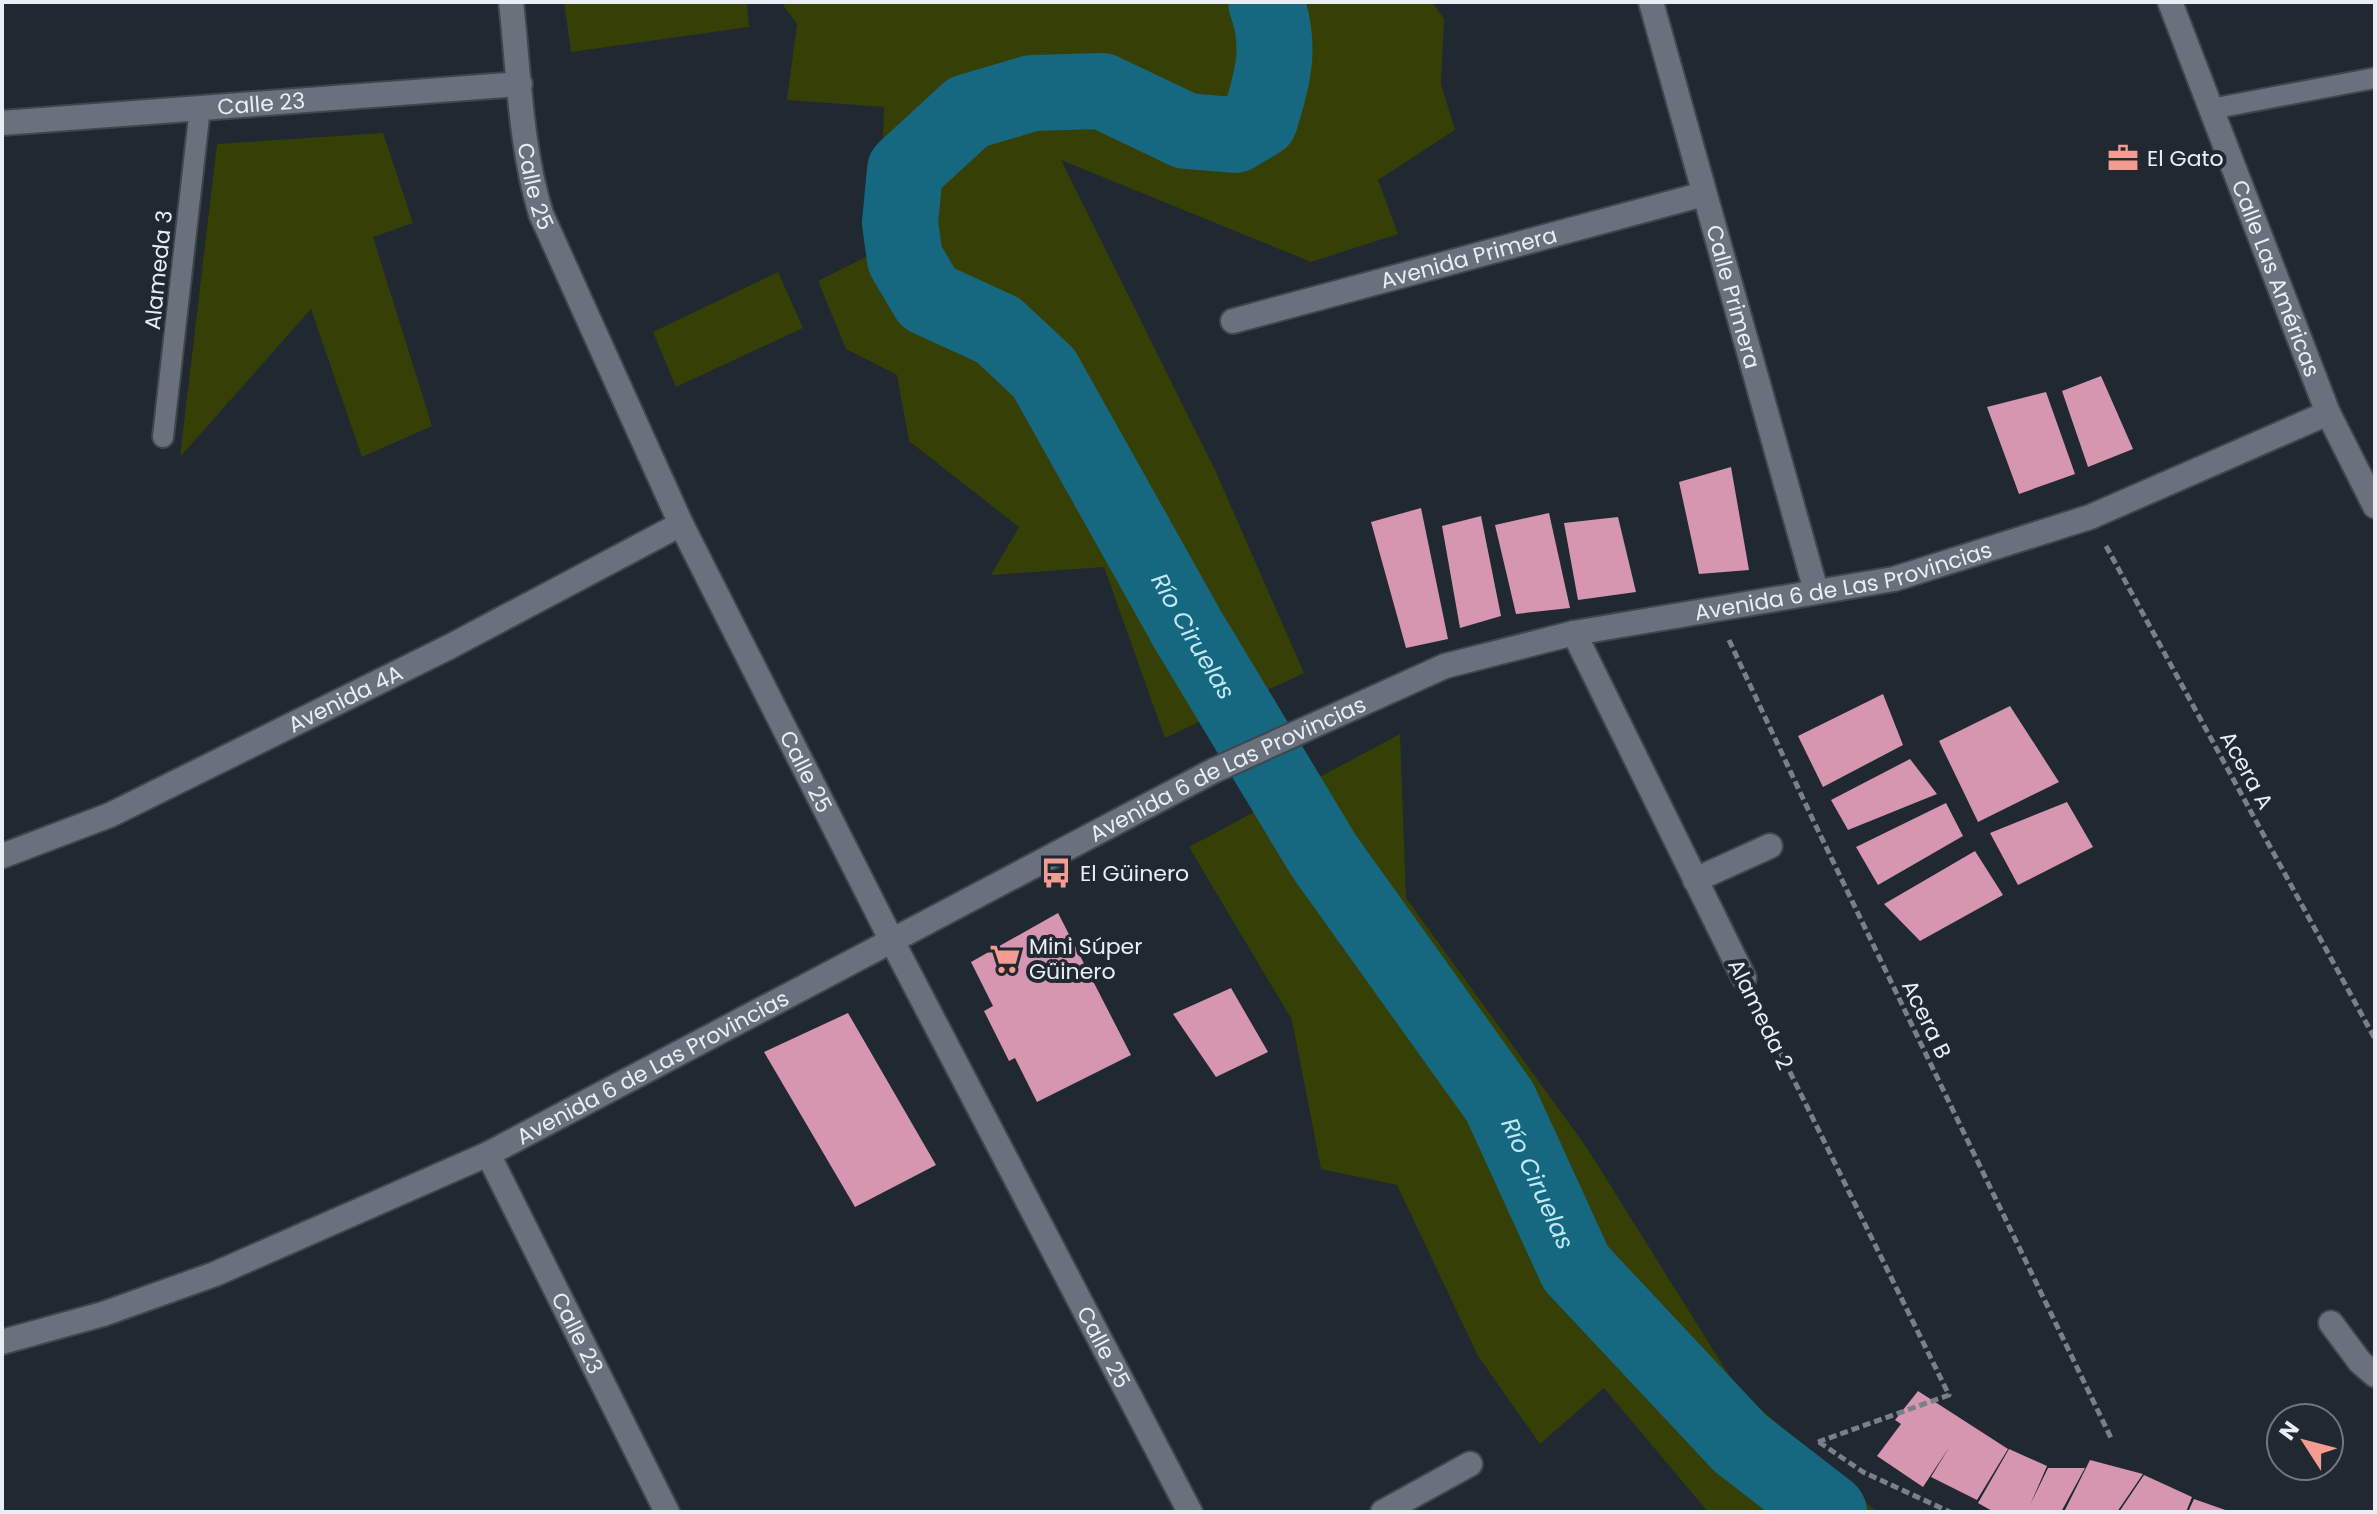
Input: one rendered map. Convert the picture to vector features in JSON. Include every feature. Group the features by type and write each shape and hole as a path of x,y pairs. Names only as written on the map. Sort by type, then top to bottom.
{"street":[{"name":"Calle 25","path":"511,2 529,176 541,214 681,524 892,941 1190,1512"},
{"name":"Calle Primera","path":"1651,2 1816,591"},
{"name":"Calle Las Américas","path":"2170,2 2328,413 2375,506"},
{"name":"Calle 23","path":"2,123 520,84"},
{"name":"Avenida Primera","path":"1233,321 1704,194"},
{"name":"Avenida 6 de Las Provincias","path":"2,1342 103,1314 215,1274 488,1154 1213,771 1445,666 1574,633 1894,579 2090,517 2328,413"},
{"name":"Avenida 4A","path":"2,856 110,815 451,646 681,524"},
{"name":"Alameda 2","path":"1574,633 1744,978"},
{"path":"1695,880 1770,846"},
{"name":"Calle 23","path":"488,1154 667,1512"},
{"path":"2331,1323 2360,1362 2375,1375"},
{"path":"1383,1512 1470,1464"}],"lane":[{"path":"2211,109 2375,78"},
{"name":"Alameda 3","path":"163,437 200,108"}],"path":[{"name":"Acera A","path":"2090,517 2375,1039"},
{"name":"Acera B","path":"1715,610 2112,1440"},
{"name":"Alameda 2","path":"1744,978 1949,1395 1818,1442 1863,1472 1950,1512"}],"green space":[{"path":"564,2 747,2 749,27 571,52"},
{"path":"781,2 1432,2 1444,19 1441,84 1455,130 1378,180 1398,234 1311,262 1061,160 1215,470 1304,673 1165,738 1104,567 991,575 1019,527 909,441 897,375 846,349 818,281 879,250 884,107 787,100 797,24"},
{"path":"383,133 413,223 373,237 432,426 362,457 311,309 180,457 217,144"},
{"path":"778,272 803,328 676,387 653,332"},
{"path":"1400,734 1406,898 1587,1148 1737,1388 1877,1512 1708,1512 1604,1388 1540,1444 1478,1356 1397,1185 1321,1169 1292,1020 1189,847"}],"building":[{"path":"2101,376 2133,449 2088,467 2062,391"},
{"path":"2046,392 2075,474 2019,494 1987,407"},
{"path":"1731,467 1749,570 1699,574 1679,482"},
{"path":"1421,508 1448,639 1406,648 1371,522"},
{"path":"1549,513 1570,608 1516,614 1495,525"},
{"path":"1481,516 1501,616 1460,628 1442,526"},
{"path":"1618,517 1636,592 1578,600 1564,523"},
{"path":"1883,694 1903,745 1823,787 1798,736"},
{"path":"2010,706 2059,782 1978,822 1939,741"},
{"path":"1910,759 1937,794 1848,830 1831,800"},
{"path":"2067,802 2093,847 2018,885 1990,833"},
{"path":"1946,803 1963,836 1878,885 1856,847"},
{"path":"1975,851 2003,895 1920,941 1884,904"},
{"path":"1058,913 1131,1055 1037,1102 1015,1058 1009,1061 984,1011 993,1006 971,962"},
{"path":"1231,988 1268,1052 1216,1077 1173,1014"},
{"path":"848,1013 936,1165 855,1207 764,1052"},
{"path":"1918,1391 2008,1449 1977,1500 1931,1477 1950,1446 1923,1487 1877,1456 1901,1424 1895,1420"},
{"path":"2009,1449 2047,1466 2030,1505 2048,1468 2085,1468 2061,1512 1994,1512 1978,1503"},
{"path":"2090,1460 2143,1474 2117,1512 2064,1512"},
{"path":"2144,1475 2192,1497 2186,1512 2119,1512"},
{"path":"2194,1499 2231,1512 2188,1512"}],"waterway":[{"name":"Río Ciruelas","path":"1266,2 1275,47 1269,90 1260,120 1235,135 1186,131 1102,91 1032,93 968,112 905,170 900,223 905,259 928,298 998,330 1044,373 1188,630 1324,856 1500,1102 1576,1268 1740,1443 1829,1512"}],"place":[{"name":"El Gato","path":"2123,158"},
{"name":"El Güinero","path":"1056,873"},
{"name":"Mini Súper Güinero","path":"1005,959"}]}
